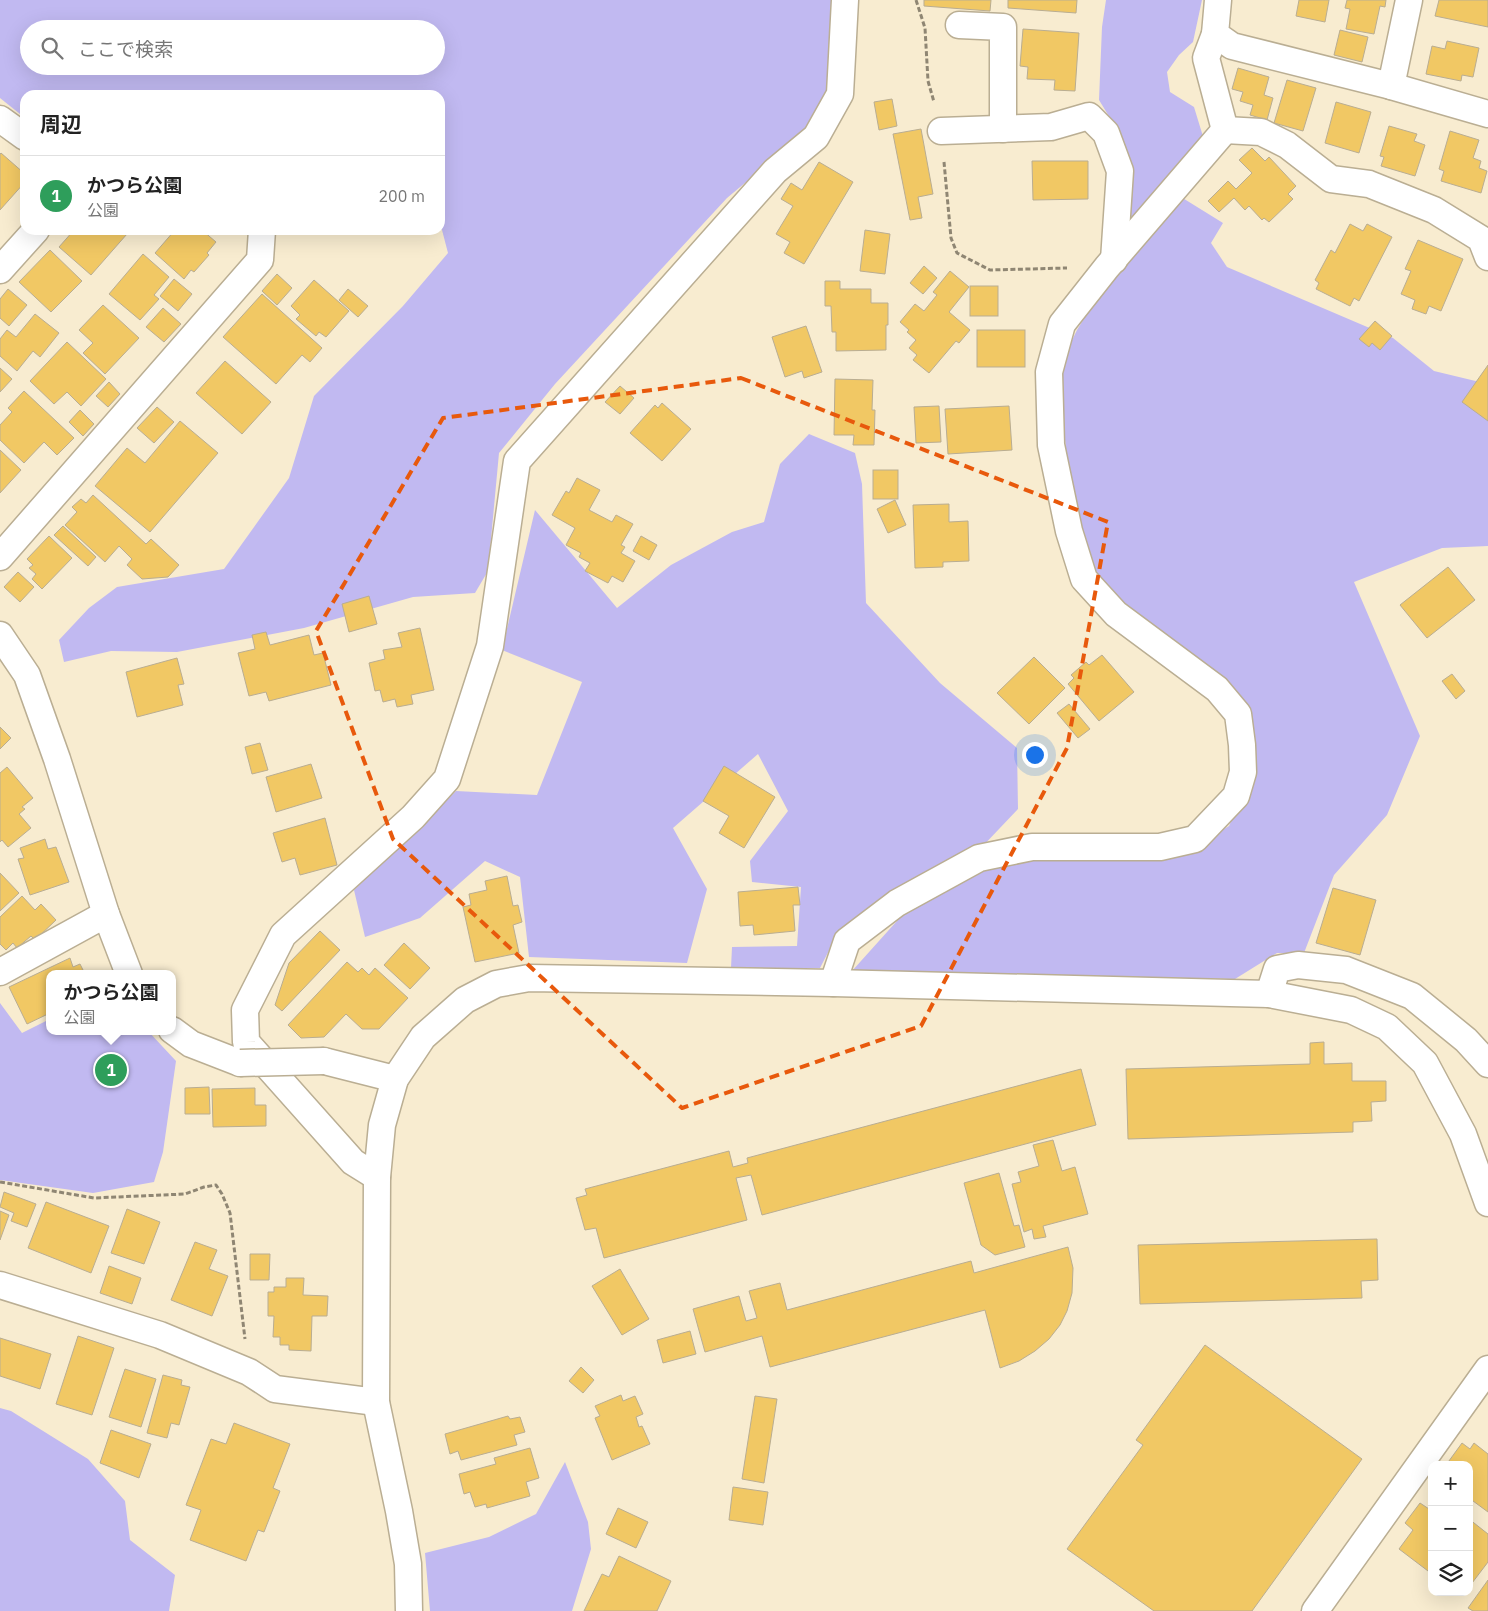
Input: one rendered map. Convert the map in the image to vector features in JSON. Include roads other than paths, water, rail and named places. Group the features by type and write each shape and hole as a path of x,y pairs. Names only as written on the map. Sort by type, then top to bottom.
{"street":[{"path":"377,1177 353,1162 246,1042 245,1010 283,935 413,817 446,780 490,646 517,462 775,171 816,137 840,94 845,0"},
{"path":"1218,0 1215,34 1206,58 1224,130"},
{"path":"1391,86 1409,0"},
{"path":"958,25 1003,26 1003,129"},
{"path":"1215,34 1232,46 1391,86 1488,114"},
{"path":"942,131 1051,127 1089,116 1106,134 1120,171 1111,264"},
{"path":"0,118 20,133"},
{"path":"1224,130 1260,132 1287,145 1331,179 1369,184 1434,210 1480,239 1488,257"},
{"path":"833,983 847,941 897,903 979,858 1032,847 1160,847 1195,839 1236,796 1242,772 1242,745 1238,714 1217,689 1116,614 1084,580 1070,531 1052,445 1049,372 1062,324 1224,130"},
{"path":"0,270 32,235"},
{"path":"0,557 260,260 262,235"},
{"path":"0,635 27,675 57,759 106,914 127,970"},
{"path":"0,972 106,914"},
{"path":"1269,994 1277,969 1298,965 1346,970 1412,996 1466,1040 1488,1064"},
{"path":"409,1611 408,1564 376,1402 377,1177 382,1125 395,1079 423,1036 465,1000 496,984 529,978 833,983 1269,994 1351,1010 1387,1027 1425,1063 1463,1134 1488,1203"},
{"path":"176,1033 192,1044 240,1063 324,1062 395,1079"},
{"path":"0,1285 160,1335 249,1372 275,1389 376,1402"},
{"path":"1315,1611 1488,1369"}],"place":[{"name":"かつら公園","path":"111,1070"}]}
